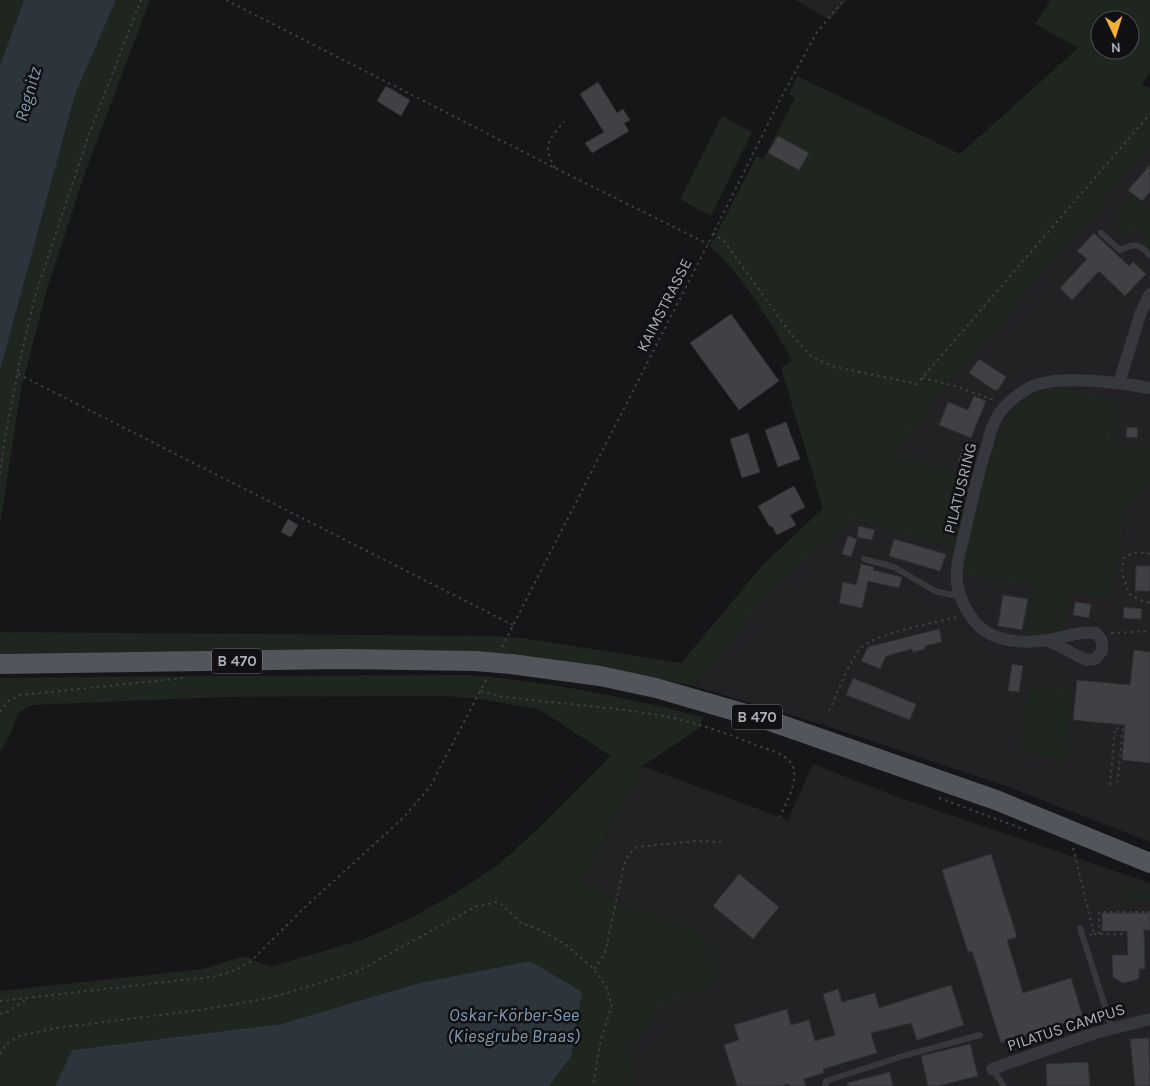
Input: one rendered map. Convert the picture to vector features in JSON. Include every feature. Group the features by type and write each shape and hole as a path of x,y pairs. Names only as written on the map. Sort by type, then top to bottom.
{"main road":[{"name":"B 470","path":"0,664 343,660 475,662 507,656 656,688 770,721 996,800 1150,863"}],"street":[{"path":"1119,383 1142,312 1150,294"},
{"name":"PILATUSRING","path":"1096,633 1086,632 1047,640 1025,642 1009,640 985,630 969,614 960,597 957,582 958,565 976,480 995,420 1006,405 1028,388 1044,382 1060,381 1119,383 1150,388"},
{"path":"1047,640 1086,660 1096,659 1102,651 1102,641 1096,633"},
{"name":"PILATUS CAMPUS","path":"992,1068 1112,1028 1150,1019"}],"lane":[{"path":"1101,234 1120,250 1138,244 1150,255"},
{"path":"864,559 894,567 935,591 960,597"},
{"path":"1080,928 1112,1028"},
{"path":"826,1086 826,1081 903,1056 980,1035"},
{"path":"992,1068 1004,1086"}],"path":[{"path":"0,474 18,374 36,296 54,236 88,137 141,0"},
{"path":"226,0 708,244"},
{"name":"KAIMSTRASSE","path":"507,656 513,626 782,96 817,32 844,0"},
{"path":"713,233 724,241 794,338 811,356 831,366 917,384 1150,114"},
{"path":"555,168 547,151 547,143 564,122"},
{"path":"18,374 513,626"},
{"path":"922,378 952,385 1006,405"},
{"path":"1150,554 1138,552 1129,554 1123,559 1122,572 1129,594 1150,603"},
{"path":"829,711 853,660 861,648 878,637 969,614"},
{"path":"1096,633 1150,630"},
{"path":"0,712 8,701 21,695 186,676"},
{"path":"0,1001 218,976 236,970 250,962 304,908 402,819 430,787 487,678"},
{"path":"481,691 504,697 653,714 703,726 776,752 792,764 794,779 780,817"},
{"path":"703,726 705,721"},
{"path":"1110,785 1115,728 1122,729 1117,786"},
{"path":"932,795 1026,830"},
{"path":"594,968 605,953 624,865 629,854 636,847 696,841 724,842"},
{"path":"1081,851 1072,848 1094,934"},
{"path":"0,1054 6,1044 19,1036 56,1028 200,1010 270,998 358,971 477,906 499,902 521,923 540,930 566,945 594,968 606,986 612,1005 601,1039 593,1086"},
{"path":"1099,934 1099,912 1150,912"},
{"path":"1083,936 1123,934"},
{"path":"0,1014 29,998"}],"shaded area":[{"path":"0,0 24,0 0,65"},
{"path":"116,0 150,0 87,167 47,289 21,389 0,525 0,371 75,95"},
{"path":"795,0 847,0 830,20"},
{"path":"1051,0 1150,0 1150,72 1142,84 1150,89 1150,145 946,385 893,453 982,481 1004,423 1015,407 1038,392 1061,387 1115,398 1110,444 1150,448 1150,482 1128,504 1109,597 1070,592 1065,630 1027,637 1035,586 960,574 965,553 851,519 768,593 694,686 608,668 178,652 0,654 0,632 490,636 522,638 681,663 761,567 823,508 781,368 792,360 745,285 710,246 757,156 763,159 795,98 789,94 797,76 960,154 1078,48 1035,24"},
{"path":"722,116 752,132 711,216 680,199"},
{"path":"1150,145 1150,448 1110,444 1004,423 982,481 893,453 946,385"},
{"path":"1131,197 1150,212 1150,249 1144,243 1143,233 1139,229 1133,229 1125,236 1121,236 1114,220"},
{"path":"1150,482 1150,842 1011,788 824,725 694,686 768,593 851,519 965,553 960,574 1109,596 1128,504"},
{"path":"470,675 587,691 703,717 700,728 642,766 582,883 630,908 692,924 711,948 714,985 665,1004 628,1046 636,1086 549,1086 571,1057 530,961 419,983 281,1024 72,1050 55,1086 0,1086 0,991 203,969 244,956 270,967 364,939 411,918 457,892 498,865 541,826 611,756 540,710 482,699 444,696 224,697 33,705 19,712 10,735 0,751 0,678"},
{"path":"1028,686 1071,690 1065,758 1020,752"},
{"path":"813,764 895,796 1150,883 1150,1086 636,1086 628,1046 665,1004 714,985 692,924 630,908 582,883 642,766 788,820"},
{"path":"1120,882 1150,892 1149,899 1132,899 1133,906 1117,905"}],"water":[{"name":"Regnitz","path":"24,0 116,0 75,95 0,371 0,65"},
{"name":"Oskar-Körber-See (Kiesgrube Braas)","path":"530,961 582,992 571,1057 549,1086 55,1086 72,1050 281,1024 419,983"}],"building":[{"path":"598,82 617,113 623,109 630,120 624,123 629,131 592,153 585,143 604,132 580,94"},
{"path":"386,86 410,100 401,116 377,101"},
{"path":"778,136 809,153 799,170 768,153"},
{"path":"1150,165 1150,192 1142,201 1128,190"},
{"path":"1094,233 1129,266 1133,262 1146,274 1125,296 1099,271 1072,300 1060,288 1087,259 1077,251"},
{"path":"731,314 779,381 739,410 690,343"},
{"path":"979,359 1006,377 998,390 994,390 969,373"},
{"path":"974,396 986,401 971,438 939,425 948,402 968,410"},
{"path":"786,422 800,459 778,467 765,430"},
{"path":"1127,427 1138,428 1137,438 1126,437"},
{"path":"748,433 760,472 742,478 730,439"},
{"path":"966,440 975,444 967,466 958,462"},
{"path":"794,486 805,507 790,515 796,525 777,535 758,506"},
{"path":"288,519 298,525 291,537 281,532"},
{"path":"859,526 875,530 872,540 857,537"},
{"path":"848,536 857,539 851,557 842,554"},
{"path":"894,539 946,554 940,571 889,556"},
{"path":"861,564 874,567 873,570 902,577 899,588 868,581 862,608 839,603 843,582 856,585"},
{"path":"1136,566 1150,566 1150,591 1135,591"},
{"path":"1003,595 1028,599 1022,630 998,626"},
{"path":"1075,602 1091,604 1089,618 1073,615"},
{"path":"1124,607 1142,609 1141,619 1123,618"},
{"path":"939,629 942,642 925,646 925,649 913,652 912,649 886,656 880,669 861,661 868,647"},
{"path":"1134,650 1150,652 1150,763 1122,760 1125,725 1073,720 1077,680 1130,685"},
{"path":"1012,664 1023,666 1019,692 1008,691"},
{"path":"853,678 916,704 910,720 846,695"},
{"path":"991,854 1017,937 1007,940 1023,993 1071,978 1083,1017 1001,1043 972,951 968,952 942,870"},
{"path":"739,874 779,907 753,939 713,906"},
{"path":"1102,913 1150,913 1150,930 1144,930 1145,969 1139,969 1139,979 1123,983 1113,977 1112,955 1128,955 1127,931 1102,931"},
{"path":"951,985 964,1025 917,1040 911,1023 871,1033 877,1053 823,1069 824,1073 804,1079 806,1086 789,1086 789,1084 781,1086 737,1086 724,1045 739,1040 734,1025 787,1009 791,1025 809,1020 815,1041 835,1035 823,994 838,989 842,1002 875,993 879,1008"},
{"path":"1149,1038 1150,1086 1135,1086 1130,1039"},
{"path":"970,1044 978,1076 938,1086 928,1086 921,1056"},
{"path":"1088,1062 1090,1086 1047,1086 1046,1064"},
{"path":"890,1072 893,1086 847,1086 847,1083"}]}
